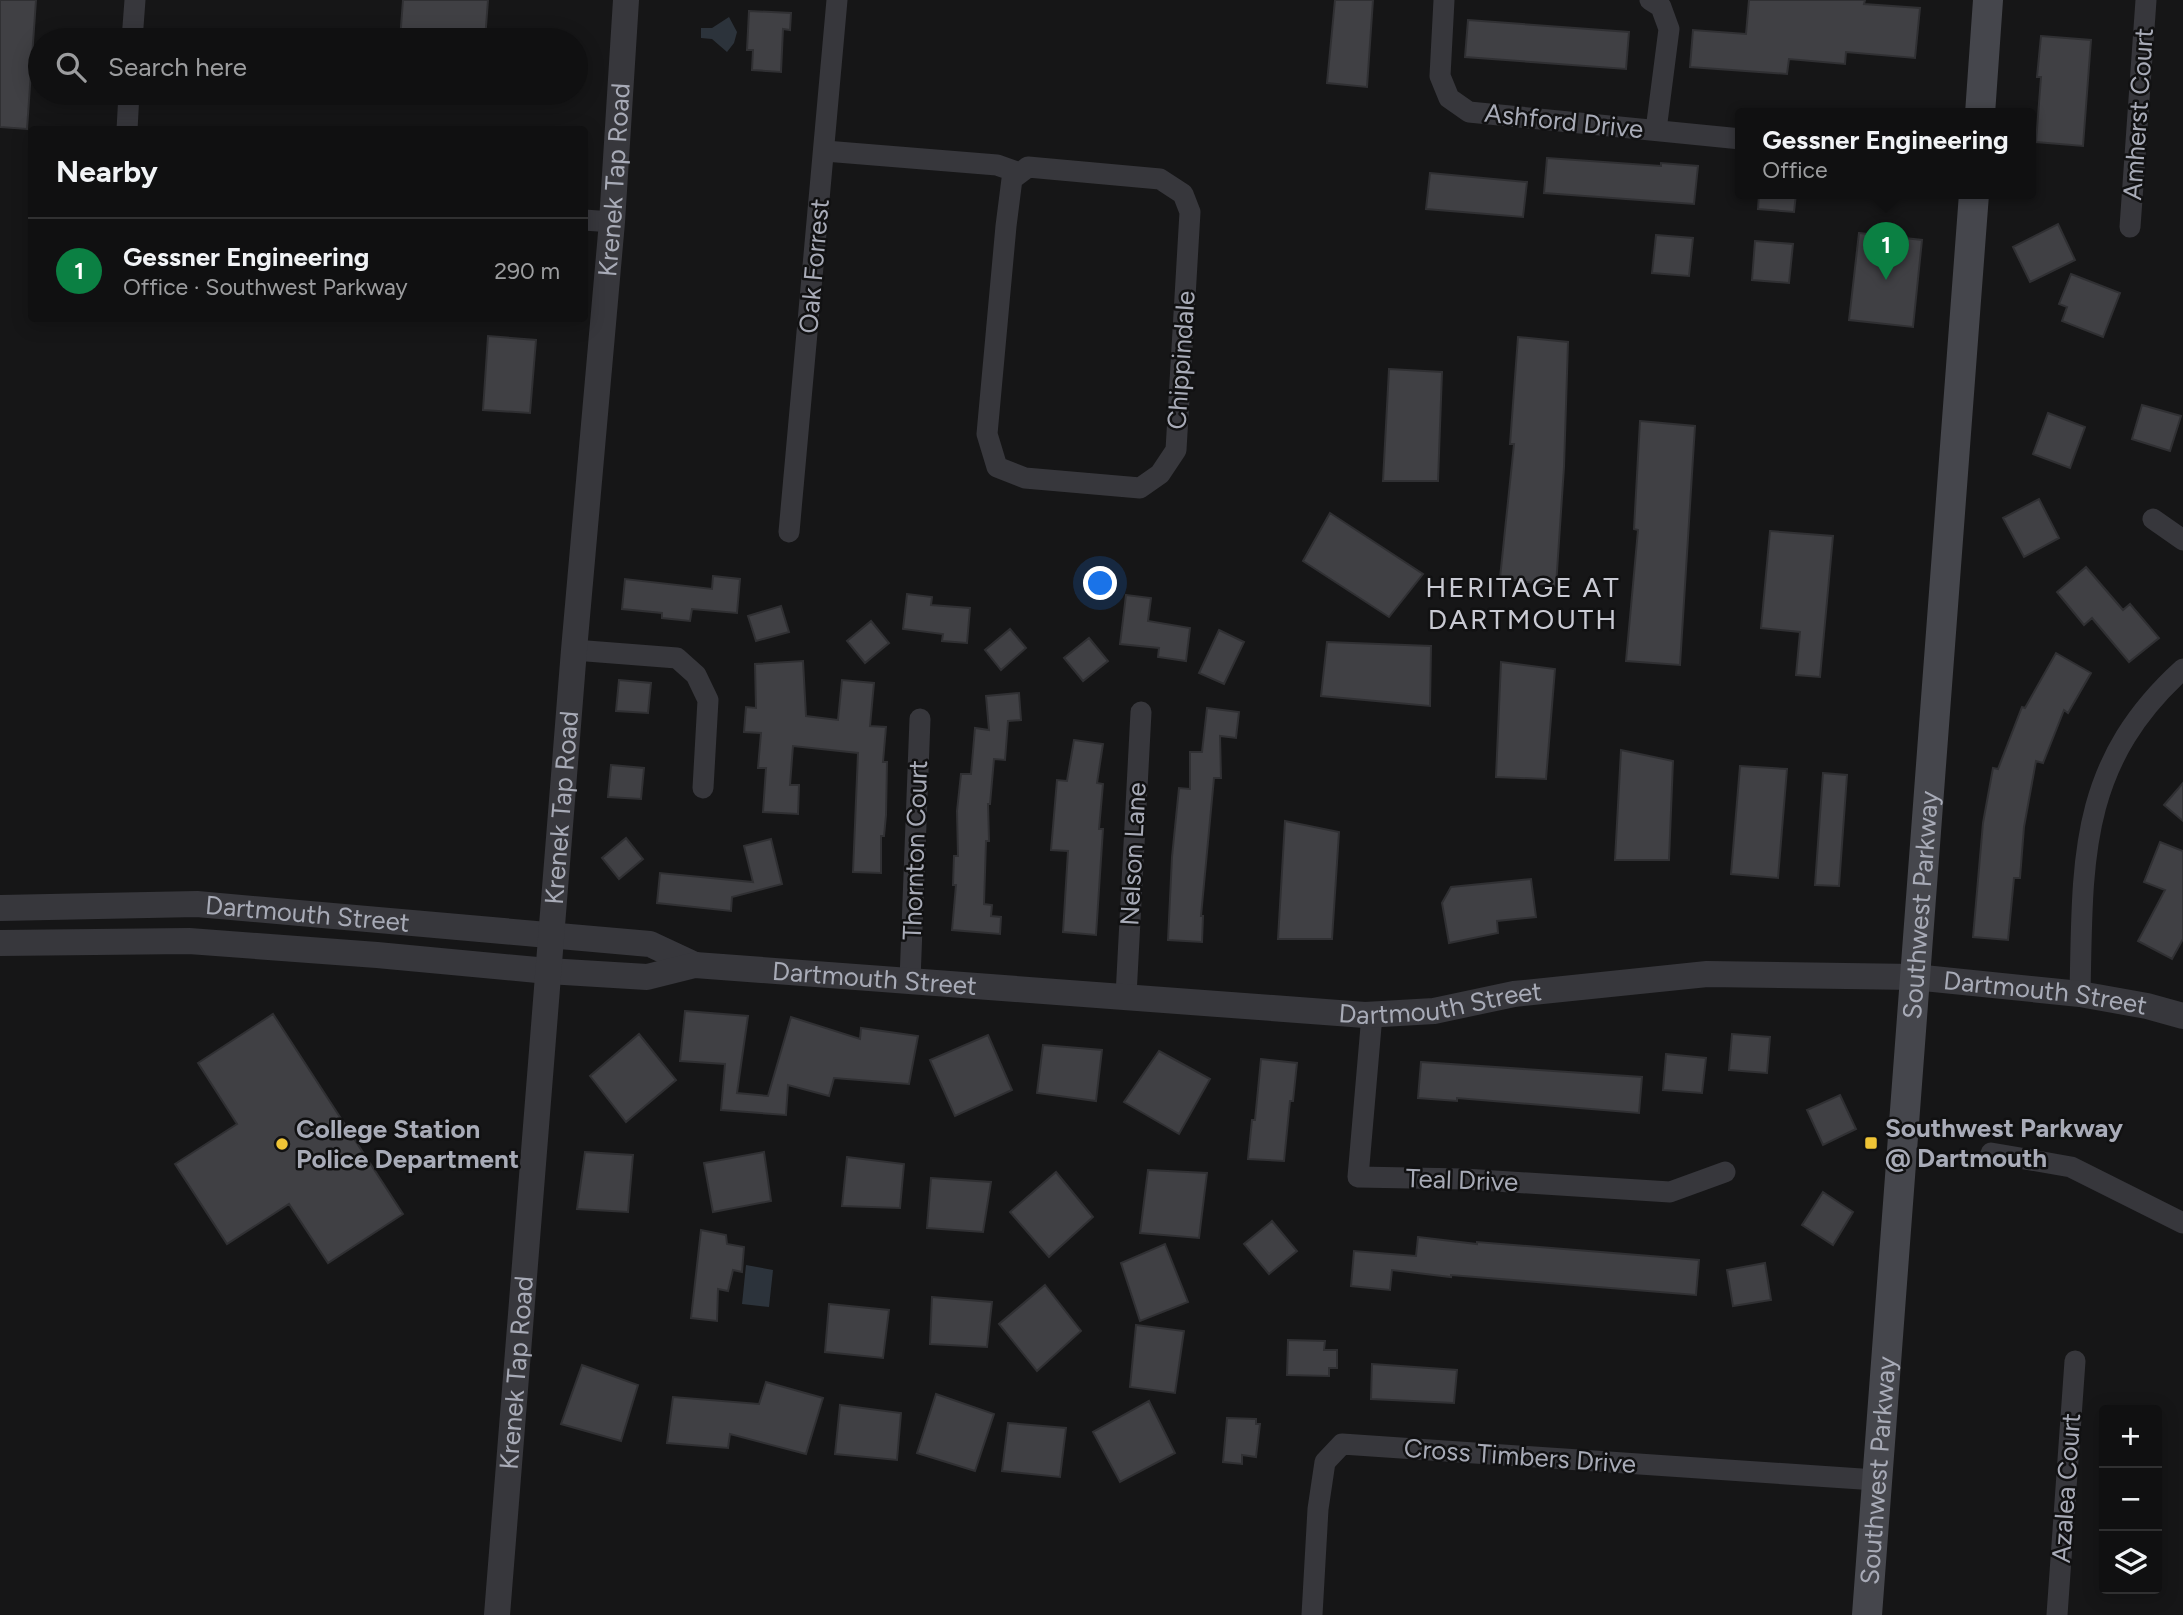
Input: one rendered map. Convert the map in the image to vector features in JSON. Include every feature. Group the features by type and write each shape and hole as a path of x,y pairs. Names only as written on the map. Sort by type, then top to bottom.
{"main road":[{"path":"1980,108 1988,0"},
{"name":"Southwest Parkway","path":"1867,1615 1974,199"}],"street":[{"path":"133,28 135,0"},
{"name":"Krenek Tap Road","path":"497,1615 573,650 612,222 626,0"},
{"name":"Oak Forrest","path":"789,533 837,0"},
{"name":"Ashford Drive","path":"1444,0 1440,76 1449,99 1469,112 1735,138"},
{"path":"1650,0 1661,7 1669,29 1656,131"},
{"name":"Amherst Court","path":"2130,227 2146,0"},
{"path":"127,126 128,105"},
{"name":"Chippindale","path":"825,151 997,165 1020,173"},
{"name":"Chippindale","path":"1028,167 1160,179 1183,194 1190,212 1176,450 1160,474 1140,488 1025,478 997,467 987,434 1006,226 1012,179 1020,173 1028,167"},
{"path":"588,219 612,222"},
{"path":"2153,519 2183,540"},
{"path":"573,650 677,658 696,675 708,700 703,788"},
{"path":"2080,994 2083,883 2093,813 2106,771 2132,726 2161,689 2183,669"},
{"name":"Nelson Lane","path":"1126,996 1140,712"},
{"name":"Thornton Court","path":"910,980 920,719"},
{"name":"Dartmouth Street","path":"0,908 197,904 650,944 695,965"},
{"name":"Dartmouth Street","path":"0,943 189,941 647,978 695,965 1371,1015 1434,1011 1514,994 1707,974 1914,977 2080,994 2147,1006 2183,1016"},
{"name":"Teal Drive","path":"1371,1015 1359,1177 1464,1179 1670,1192 1725,1172"},
{"path":"1991,1153 2071,1167 2183,1223"},
{"name":"Azalea Court","path":"2057,1615 2075,1361"},
{"name":"Cross Timbers Drive","path":"1312,1615 1318,1509 1325,1462 1342,1444 1877,1480"}],"shaded area":[{"path":"729,17 737,32 734,43 727,52 712,39 701,38 701,28 712,28"},
{"path":"746,1265 773,1270 769,1307 742,1304"}],"building":[{"path":"0,0 36,0 34,28 28,28 27,129 0,127"},
{"path":"403,0 488,0 486,28 401,28"},
{"path":"1335,0 1373,0 1367,87 1327,83"},
{"path":"1749,0 1865,0 1864,4 1920,8 1915,58 1846,52 1845,64 1789,59 1787,74 1690,67 1693,30 1746,34"},
{"path":"749,11 791,13 790,30 783,29 781,72 752,70 753,50 747,50"},
{"path":"1468,20 1629,32 1626,69 1465,57"},
{"path":"2041,36 2091,40 2083,146 2036,142"},
{"path":"1547,158 1698,166 1694,204 1544,193"},
{"path":"1430,173 1527,182 1523,217 1426,209"},
{"path":"1759,199 1795,199 1794,212 1758,209"},
{"path":"2058,224 2075,260 2030,282 2013,247"},
{"path":"1859,233 1922,240 1913,327 1849,320"},
{"path":"1656,235 1693,238 1689,276 1652,273"},
{"path":"1755,241 1793,244 1789,283 1752,280"},
{"path":"2071,274 2120,293 2103,337 2062,321 2067,307 2059,304"},
{"path":"488,336 536,340 530,413 483,410"},
{"path":"1518,337 1568,342 1564,467 1556,586 1500,578 1514,444 1510,444"},
{"path":"1389,369 1442,372 1438,481 1383,481"},
{"path":"2142,405 2181,416 2170,451 2132,439"},
{"path":"2048,413 2085,427 2070,468 2033,454"},
{"path":"1640,421 1695,426 1680,665 1626,661 1638,530 1634,529"},
{"path":"2039,499 2059,538 2024,557 2003,518"},
{"path":"1330,513 1423,574 1389,617 1303,561"},
{"path":"1770,531 1833,536 1820,677 1796,675 1800,632 1761,628"},
{"path":"2086,567 2123,610 2130,604 2159,638 2129,662 2092,618 2084,625 2057,592"},
{"path":"713,576 740,579 737,613 692,609 690,621 662,618 662,613 622,609 625,579 712,589"},
{"path":"907,594 932,597 931,605 970,608 967,643 942,641 943,634 903,629"},
{"path":"1126,595 1151,598 1148,621 1190,628 1186,661 1158,657 1159,648 1120,644"},
{"path":"781,606 789,632 756,641 748,616"},
{"path":"871,621 889,643 865,663 847,641"},
{"path":"1010,629 1026,648 1001,670 985,650"},
{"path":"1219,630 1244,642 1224,684 1199,673"},
{"path":"1089,638 1108,661 1083,681 1064,658"},
{"path":"1327,642 1431,646 1430,706 1321,696"},
{"path":"2056,653 2091,673 2068,713 2064,710 2043,763 2036,761 2024,827 2020,878 2014,878 2008,940 1973,937 1983,823 1993,768 1998,769 2022,707 2025,708"},
{"path":"803,661 806,716 838,720 842,680 874,683 870,726 886,727 883,762 887,762 886,815 884,836 881,836 881,873 853,872 858,753 793,746 790,785 799,785 798,814 763,812 766,768 758,768 761,733 744,732 746,707 756,708 755,664"},
{"path":"1501,662 1555,669 1546,779 1496,777"},
{"path":"619,680 651,683 648,713 616,711"},
{"path":"1019,693 1021,720 1008,721 1005,760 994,759 988,804 989,841 986,841 984,904 992,905 991,916 1001,917 1000,934 952,930 956,885 953,885 954,856 958,856 957,811 961,774 971,774 975,728 989,730 986,696"},
{"path":"1207,708 1239,712 1236,738 1220,736 1221,778 1214,778 1201,916 1202,942 1168,940 1179,788 1190,789 1190,752 1202,752"},
{"path":"1074,740 1103,744 1097,783 1103,784 1099,829 1103,829 1096,935 1063,932 1068,851 1051,850 1057,780 1067,781"},
{"path":"1621,750 1673,761 1669,860 1615,860"},
{"path":"611,765 644,768 641,799 608,797"},
{"path":"1740,766 1787,769 1778,878 1731,874"},
{"path":"1823,773 1847,775 1839,886 1815,885"},
{"path":"2183,783 2183,821 2164,805"},
{"path":"1285,821 1339,832 1332,939 1278,939"},
{"path":"626,838 643,859 619,879 602,858"},
{"path":"771,839 782,884 732,897 731,911 657,903 660,873 753,882 744,846"},
{"path":"2160,842 2183,851 2183,939 2172,959 2138,941 2165,890 2144,882"},
{"path":"1531,879 1536,917 1497,921 1498,933 1449,943 1442,903 1451,887"},
{"path":"685,1011 748,1016 737,1093 768,1096 791,1017 860,1039 861,1028 918,1036 909,1084 834,1078 829,1096 788,1085 786,1115 721,1110 725,1064 680,1061"},
{"name":"College Station Police Department","path":"273,1014 403,1214 328,1263 289,1204 227,1244 175,1164 237,1124 198,1063"},
{"path":"639,1034 676,1080 626,1122 590,1076"},
{"path":"1732,1034 1770,1037 1767,1073 1729,1070"},
{"path":"988,1035 1012,1090 955,1116 930,1060"},
{"path":"1043,1045 1102,1050 1096,1101 1037,1093"},
{"path":"1159,1051 1210,1079 1179,1134 1124,1102"},
{"path":"1666,1054 1706,1058 1702,1093 1663,1090"},
{"path":"1261,1059 1297,1063 1284,1161 1248,1159"},
{"path":"1421,1062 1642,1077 1639,1113 1457,1098 1457,1101 1418,1098"},
{"path":"1840,1095 1856,1129 1823,1145 1807,1110"},
{"path":"585,1152 633,1155 628,1212 577,1209"},
{"path":"764,1152 771,1201 713,1212 704,1163"},
{"path":"847,1157 904,1164 900,1208 842,1206"},
{"path":"1148,1170 1207,1173 1199,1238 1140,1233"},
{"path":"1056,1172 1093,1217 1049,1257 1010,1212"},
{"path":"931,1178 991,1182 983,1232 927,1228"},
{"path":"1823,1192 1853,1212 1833,1245 1802,1225"},
{"path":"1272,1221 1297,1251 1269,1274 1244,1244"},
{"path":"701,1230 726,1235 727,1244 744,1247 742,1272 733,1270 728,1291 718,1289 717,1321 691,1318"},
{"path":"1418,1237 1477,1244 1699,1260 1696,1295 1451,1277 1392,1270 1390,1290 1351,1286 1354,1251 1416,1256"},
{"path":"1165,1244 1188,1302 1140,1321 1121,1263"},
{"path":"1765,1263 1771,1300 1733,1306 1727,1270"},
{"path":"1045,1285 1081,1331 1037,1371 999,1324"},
{"path":"932,1297 992,1302 987,1347 930,1344"},
{"path":"829,1304 889,1310 883,1358 825,1352"},
{"path":"1136,1325 1184,1331 1175,1393 1130,1387"},
{"path":"1288,1340 1325,1341 1324,1350 1337,1350 1337,1368 1329,1368 1329,1376 1287,1375"},
{"path":"1372,1364 1457,1370 1454,1403 1371,1399"},
{"path":"582,1365 638,1385 621,1441 561,1424"},
{"path":"766,1382 823,1398 806,1454 730,1434 728,1448 667,1443 673,1397 759,1404"},
{"path":"936,1394 994,1414 975,1471 917,1453"},
{"path":"1149,1401 1175,1453 1120,1482 1093,1432"},
{"path":"840,1405 901,1413 897,1460 835,1454"},
{"path":"1227,1418 1256,1419 1256,1424 1260,1424 1256,1457 1242,1455 1242,1464 1223,1462"},
{"path":"1008,1423 1066,1428 1060,1477 1002,1471"}],"place":[{"name":"Gessner Engineering","path":"1886,280"},
{"name":"Southwest Parkway @ Dartmouth","path":"1871,1143"},
{"name":"College Station Police Department","path":"282,1144"}],"district":[{"name":"HERITAGE AT DARTMOUTH","path":"1523,603"}]}
